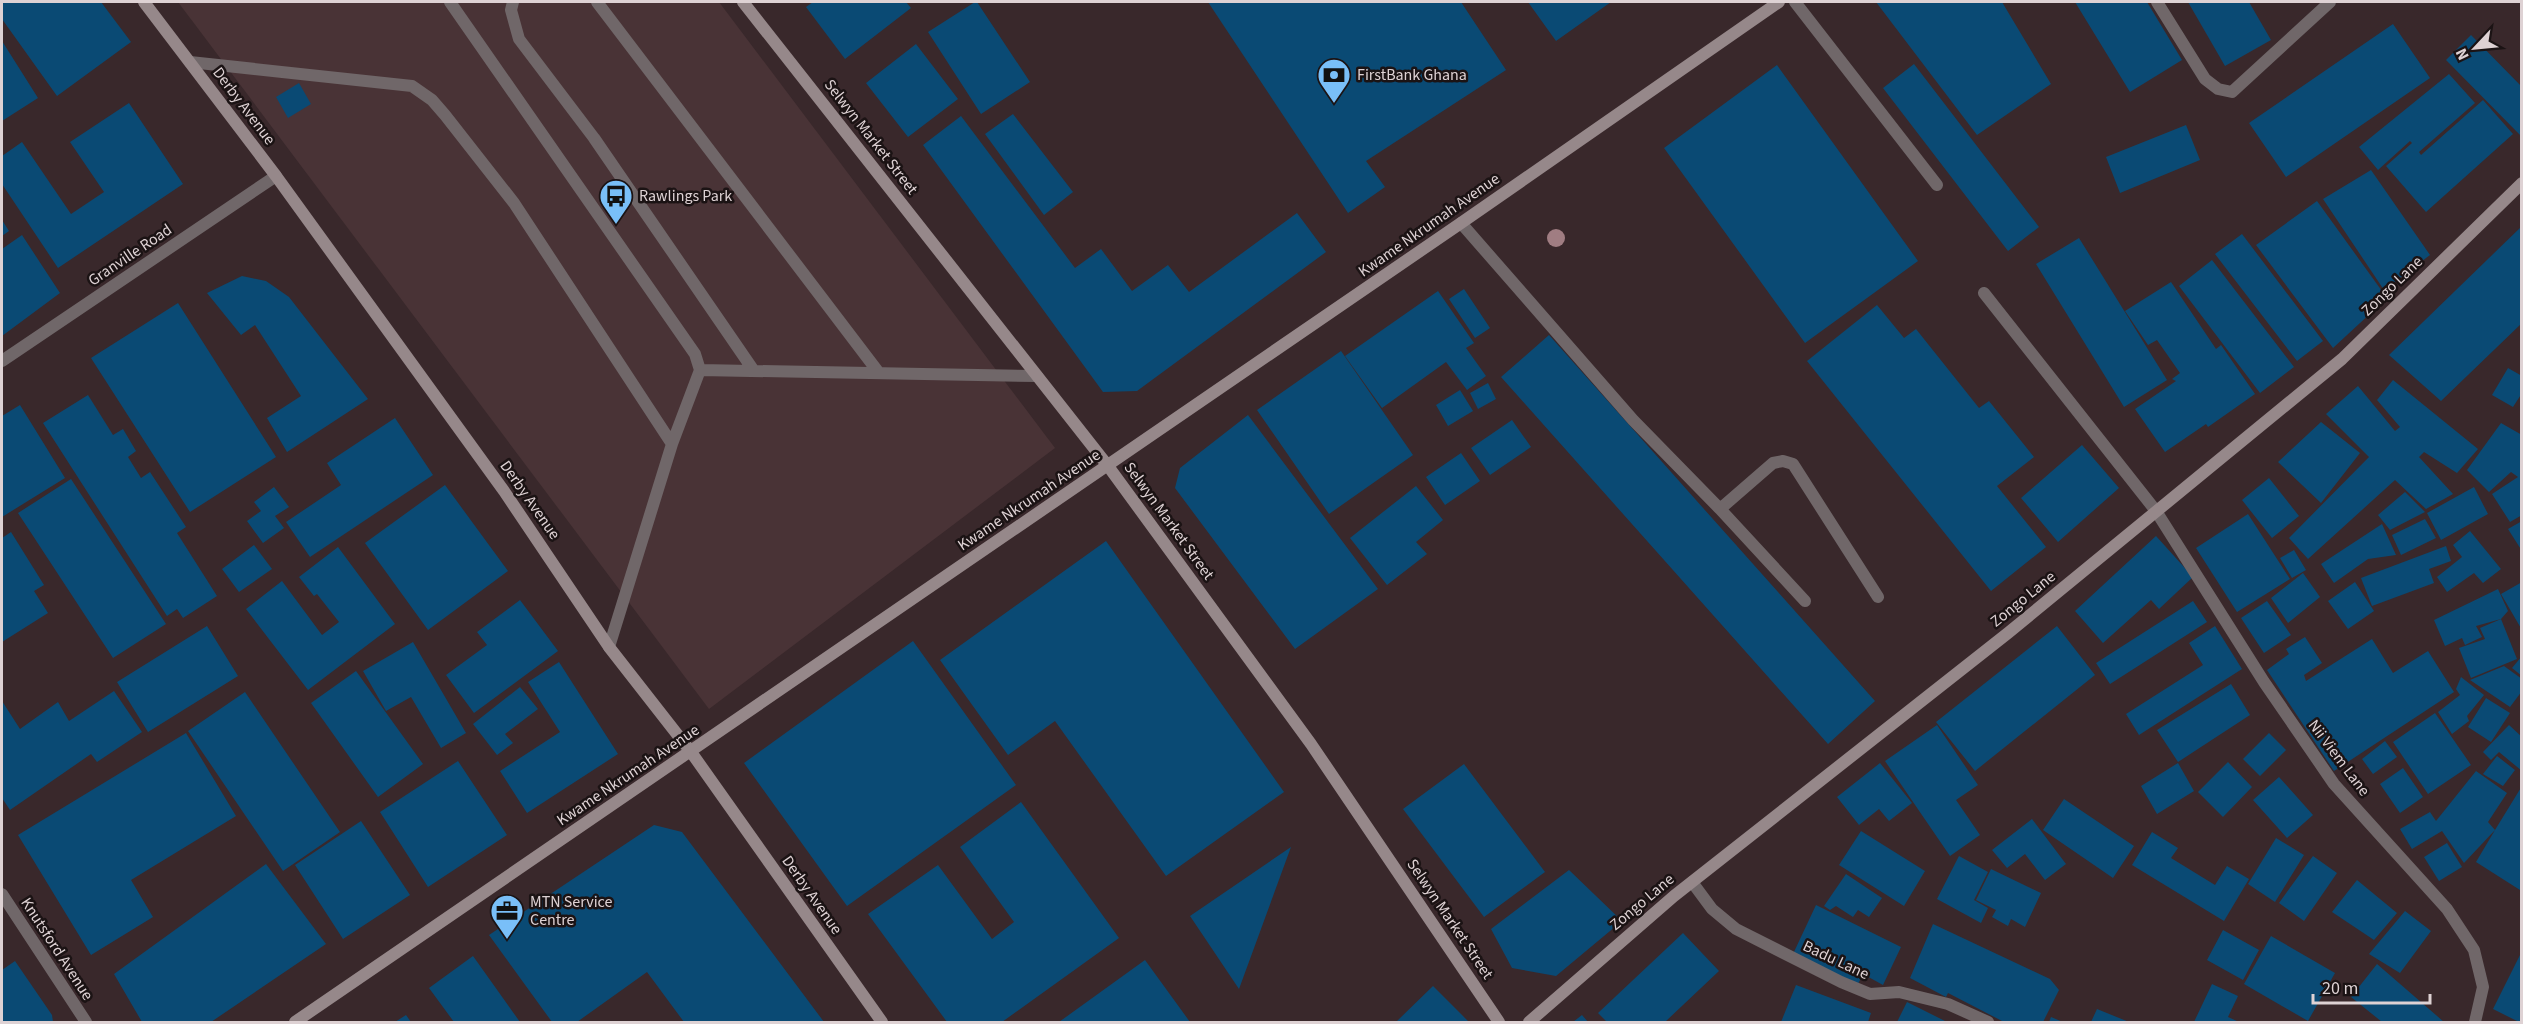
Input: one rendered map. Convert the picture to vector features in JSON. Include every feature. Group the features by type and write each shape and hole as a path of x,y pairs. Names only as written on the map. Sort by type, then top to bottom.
{"main road":[{"name":"Derby Avenue","path":"144,2 276,176 504,491 609,646 691,752 882,1023"},
{"name":"Selwyn Market Street","path":"743,2 1108,466 1311,744 1499,1023"},
{"name":"Kwame Nkrumah Avenue","path":"294,1023 1108,466 1779,2"},
{"name":"Zongo Lane","path":"1529,1023 1692,882 2008,633 2342,359 2519,191"}],"street":[{"path":"450,2 695,354 699,370 672,444 609,646"},
{"path":"513,2 511,10 519,39 594,138 754,371"},
{"path":"597,2 879,373"},
{"path":"1795,2 1937,185"},
{"path":"2157,2 2205,79 2218,89 2232,92 2330,2"},
{"path":"190,62 412,86 432,100 514,203 672,444"},
{"name":"Granville Road","path":"2,362 276,176"},
{"path":"1461,223 1633,420 1805,601"},
{"name":"Nii Viem Lane","path":"1984,293 2156,511 2264,682 2334,784 2446,909 2474,950 2483,987 2475,1023"},
{"path":"699,370 1037,376"},
{"path":"1720,509 1773,463 1783,461 1793,464 1878,597"},
{"name":"Badu Lane","path":"1692,882 1712,909 1736,929 1841,982 1870,994 1899,992 1948,1004 1988,1023"},
{"name":"Knutsford Avenue","path":"2,894 86,1023"}],"shaded area":[{"name":"Rawlings Park","path":"178,2 719,2 1055,448 709,709"}],"building":[{"path":"2,2 101,2 131,42 57,96 2,19"},
{"path":"813,2 906,2 911,8 845,59 806,7"},
{"path":"975,2 1030,82 981,114 928,32"},
{"path":"1208,2 1461,2 1506,70 1366,161 1385,187 1348,213"},
{"path":"1528,2 1611,2 1556,41"},
{"path":"1876,2 2002,2 2051,84 1977,135"},
{"path":"2075,2 2147,2 2182,60 2130,92"},
{"path":"2188,2 2249,2 2271,40 2225,66"},
{"path":"2393,24 2430,78 2286,177 2249,123"},
{"path":"2471,35 2522,87 2522,137 2446,60"},
{"path":"2,41 38,98 2,121"},
{"path":"916,44 958,99 908,137 866,83"},
{"path":"1914,64 2039,227 2008,251 1883,88"},
{"path":"1777,65 1918,261 1805,343 1664,148"},
{"path":"2449,74 2475,103 2419,152 2421,155 2483,100 2513,134 2426,212 2386,166 2412,143 2410,141 2378,170 2359,147"},
{"path":"299,83 311,104 288,118 276,97"},
{"path":"129,103 183,184 58,268 2,184 2,156 22,142 71,214 104,192 70,142"},
{"path":"1013,114 1073,192 1044,215 985,134"},
{"path":"961,116 1075,268 1101,249 1132,291 1168,265 1189,292 1297,213 1326,252 1137,391 1103,392 923,145"},
{"path":"2186,125 2200,160 2120,193 2106,157"},
{"path":"2371,170 2430,255 2384,290 2323,199"},
{"path":"2317,201 2387,298 2333,348 2256,245"},
{"path":"2,220 9,231 2,236"},
{"path":"2522,226 2522,323 2441,401 2389,355"},
{"path":"2242,234 2323,341 2297,361 2215,254"},
{"path":"22,235 60,293 2,336 2,249"},
{"path":"2079,238 2167,380 2124,407 2036,264"},
{"path":"2212,260 2294,367 2260,393 2179,286"},
{"path":"242,276 266,281 289,297 368,399 287,452 267,418 301,396 255,325 241,335 207,293"},
{"path":"2171,282 2216,349 2221,345 2255,394 2208,427 2206,424 2165,452 2135,409 2176,381 2172,379 2180,373 2157,340 2148,345 2125,311"},
{"path":"1464,289 1490,328 1475,338 1449,299"},
{"path":"1438,291 1474,343 1466,348 1486,376 1467,390 1446,362 1382,408 1345,356"},
{"path":"178,303 276,457 190,512 91,358"},
{"path":"1877,305 1904,338 1916,329 1979,408 1989,401 2034,457 1997,486 2046,547 1991,591 1807,361"},
{"path":"1549,335 1875,701 1828,744 1501,377"},
{"path":"1341,351 1413,455 1329,514 1257,410"},
{"path":"2508,368 2522,376 2522,393 2513,407 2492,395"},
{"path":"2393,380 2478,449 2457,473 2424,452 2419,457 2453,494 2426,509 2395,480 2308,559 2289,538 2369,457 2326,414 2358,386 2395,431 2400,427 2377,400"},
{"path":"1488,383 1496,399 1478,409 1470,393"},
{"path":"1460,390 1473,411 1448,426 1436,405"},
{"path":"88,395 113,435 123,429 136,451 128,457 141,478 150,472 186,527 177,533 217,596 183,618 177,609 167,616 43,423"},
{"path":"20,405 65,478 2,517 2,416"},
{"path":"1248,415 1378,589 1295,649 1175,488 1180,468"},
{"path":"395,418 433,475 310,557 286,522 341,485 327,463"},
{"path":"1512,420 1531,447 1490,475 1471,448"},
{"path":"2321,422 2360,453 2321,503 2278,462"},
{"path":"2501,423 2522,435 2522,515 2510,522 2492,494 2518,477 2511,472 2489,492 2467,470"},
{"path":"2082,445 2119,488 2058,542 2021,498"},
{"path":"1461,453 1480,481 1445,505 1426,477"},
{"path":"2269,478 2299,516 2272,538 2242,500"},
{"path":"71,479 166,624 113,658 18,513"},
{"path":"445,485 508,571 428,630 365,543"},
{"path":"1416,486 1443,520 1416,542 1427,554 1387,585 1350,538"},
{"path":"274,487 289,507 275,516 284,528 263,543 247,521 261,511 254,502"},
{"path":"2474,487 2488,514 2441,540 2427,513"},
{"path":"2405,492 2425,512 2390,530 2378,515"},
{"path":"2248,514 2290,579 2237,612 2196,548"},
{"path":"2425,519 2436,538 2401,555 2392,535"},
{"path":"2522,521 2522,551 2508,529"},
{"path":"2382,524 2396,555 2368,559 2334,583 2321,564"},
{"path":"2470,531 2501,569 2483,583 2474,573 2447,592 2437,577 2462,557 2453,545"},
{"path":"11,532 44,585 34,591 48,613 2,642 2,538"},
{"path":"2156,536 2193,577 2159,609 2151,600 2103,643 2075,611"},
{"path":"1106,541 1284,792 1166,876 1055,721 1008,755 940,660"},
{"path":"254,545 272,569 239,592 222,569"},
{"path":"2446,546 2451,561 2429,569 2434,583 2372,606 2361,578"},
{"path":"338,547 395,624 308,690 246,609 282,581 322,635 339,622 317,594 314,596 299,577"},
{"path":"2294,550 2306,570 2292,578 2280,558"},
{"path":"2303,573 2320,597 2288,623 2271,598"},
{"path":"2355,582 2374,611 2348,629 2328,601"},
{"path":"2522,582 2522,630 2501,594"},
{"path":"2498,589 2508,611 2501,619 2476,626 2482,637 2465,645 2462,638 2445,646 2434,620"},
{"path":"520,600 558,651 474,713 446,675 487,645 477,632"},
{"path":"2193,601 2207,622 2110,684 2096,663"},
{"path":"2267,601 2291,635 2264,653 2241,618"},
{"path":"2501,619 2517,659 2471,678 2459,648 2485,639 2480,628"},
{"path":"207,626 238,676 148,732 117,682"},
{"path":"2057,626 2095,675 1975,771 1936,722"},
{"path":"2215,626 2242,669 2139,735 2126,714 2203,665 2189,643"},
{"path":"2305,637 2322,663 2304,675 2306,681 2372,639 2393,673 2428,651 2454,692 2334,771 2267,670 2289,654 2286,649"},
{"path":"913,641 1016,785 847,906 744,763"},
{"path":"413,642 466,733 441,748 411,697 386,711 363,671"},
{"path":"2522,656 2522,676 2512,668"},
{"path":"559,662 618,754 527,813 500,771 560,732 528,682"},
{"path":"2504,666 2522,679 2522,691 2510,707 2470,680"},
{"path":"356,671 423,764 378,797 311,703"},
{"path":"2461,677 2484,695 2467,716 2469,721 2452,734 2438,712 2460,695 2456,689"},
{"path":"2231,684 2250,715 2178,762 2157,730"},
{"path":"520,687 538,709 505,734 513,743 497,755 473,724"},
{"path":"114,691 142,732 97,762 91,754 10,810 2,798 2,701 20,729 58,702 69,721"},
{"path":"245,692 340,832 283,871 188,731"},
{"path":"2486,698 2510,713 2491,742 2468,727"},
{"path":"2435,713 2471,765 2428,794 2393,742"},
{"path":"1937,725 1978,785 1956,800 1980,835 1950,856 1885,761"},
{"path":"2509,725 2522,737 2522,771 2499,752 2491,760 2483,752"},
{"path":"186,733 236,816 131,880 153,917 91,955 18,835"},
{"path":"2269,733 2286,750 2260,776 2243,759"},
{"path":"2385,741 2397,757 2373,774 2362,759"},
{"path":"2497,756 2515,770 2503,786 2483,774"},
{"path":"458,761 507,835 428,887 380,812"},
{"path":"2228,762 2252,787 2223,817 2198,792"},
{"path":"1880,763 1912,803 1889,821 1879,809 1859,825 1837,797"},
{"path":"2178,763 2194,791 2157,814 2141,786"},
{"path":"1464,764 1545,872 1484,917 1403,809"},
{"path":"2403,768 2423,797 2400,813 2380,784"},
{"path":"2476,771 2507,793 2488,822 2495,830 2464,863 2442,831 2412,849 2400,829 2430,812 2436,821"},
{"path":"2279,777 2313,815 2287,838 2253,800"},
{"path":"2522,786 2520,890 2476,862"},
{"path":"2064,799 2134,846 2113,878 2043,830"},
{"path":"1021,802 1119,938 1002,1022 947,1022 868,914 938,865 992,939 1014,922 960,847"},
{"path":"2032,819 2066,864 2045,880 2025,854 2007,868 1992,850"},
{"path":"361,821 410,895 343,939 295,865"},
{"path":"654,825 682,832 824,1022 684,1022 647,972 577,1022 552,1022 489,935"},
{"path":"1861,831 1925,871 1904,906 1839,865"},
{"path":"2152,832 2178,848 2171,858 2215,885 2227,866 2249,879 2224,921 2132,865"},
{"path":"2276,838 2304,855 2275,902 2248,884"},
{"path":"2447,843 2462,867 2439,881 2424,857"},
{"path":"1291,847 1239,989 1190,916"},
{"path":"1959,856 1988,872 1974,900 1988,908 1981,923 1937,899"},
{"path":"2313,856 2337,873 2304,921 2279,903"},
{"path":"266,864 326,944 211,1022 142,1022 114,974"},
{"path":"1991,869 2041,893 2025,927 2011,919 2008,926 1992,917 1996,910 1976,900"},
{"path":"1569,870 1622,921 1556,976 1512,968 1491,929"},
{"path":"1846,874 1882,898 1869,917 1858,910 1853,917 1836,906 1830,910 1824,906"},
{"path":"2357,880 2397,913 2374,940 2332,912"},
{"path":"1816,905 1901,947 1883,985 1863,974 1857,986 1793,954"},
{"path":"2405,911 2431,931 2400,973 2369,954"},
{"path":"1933,924 2050,979 2059,990 2043,1022 2004,1022 1948,993 1946,997 1910,978"},
{"path":"2223,930 2259,950 2243,980 2207,960"},
{"path":"1683,933 1719,971 1665,1022 1607,1022 1598,1013"},
{"path":"2271,936 2335,973 2308,1021 2244,984"},
{"path":"2522,951 2522,1022 2519,1022 2493,1009"},
{"path":"473,956 520,1022 454,1022 429,988"},
{"path":"1145,960 1190,1022 1059,1022"},
{"path":"15,961 52,1015 53,1022 2,1022 2,970"},
{"path":"2377,964 2444,1022 2382,1022 2351,997"},
{"path":"2212,984 2238,996 2228,1017 2239,1022 2194,1022"},
{"path":"1796,985 1871,1013 1868,1022 1781,1022"},
{"path":"1433,986 1469,1022 1396,1022"},
{"path":"1907,1002 1947,1022 1897,1022"},
{"path":"2097,1009 2129,1022 2091,1022"},
{"path":"406,1015 411,1022 395,1022"},
{"path":"1582,1015 1588,1022 1573,1022"},
{"path":"2051,1017 2063,1022 2049,1022"}],"place":[{"name":"FirstBank Ghana","path":"1334,104"},
{"name":"Rawlings Park","path":"616,225"},
{"name":"MTN Service Centre","path":"507,940"}]}
